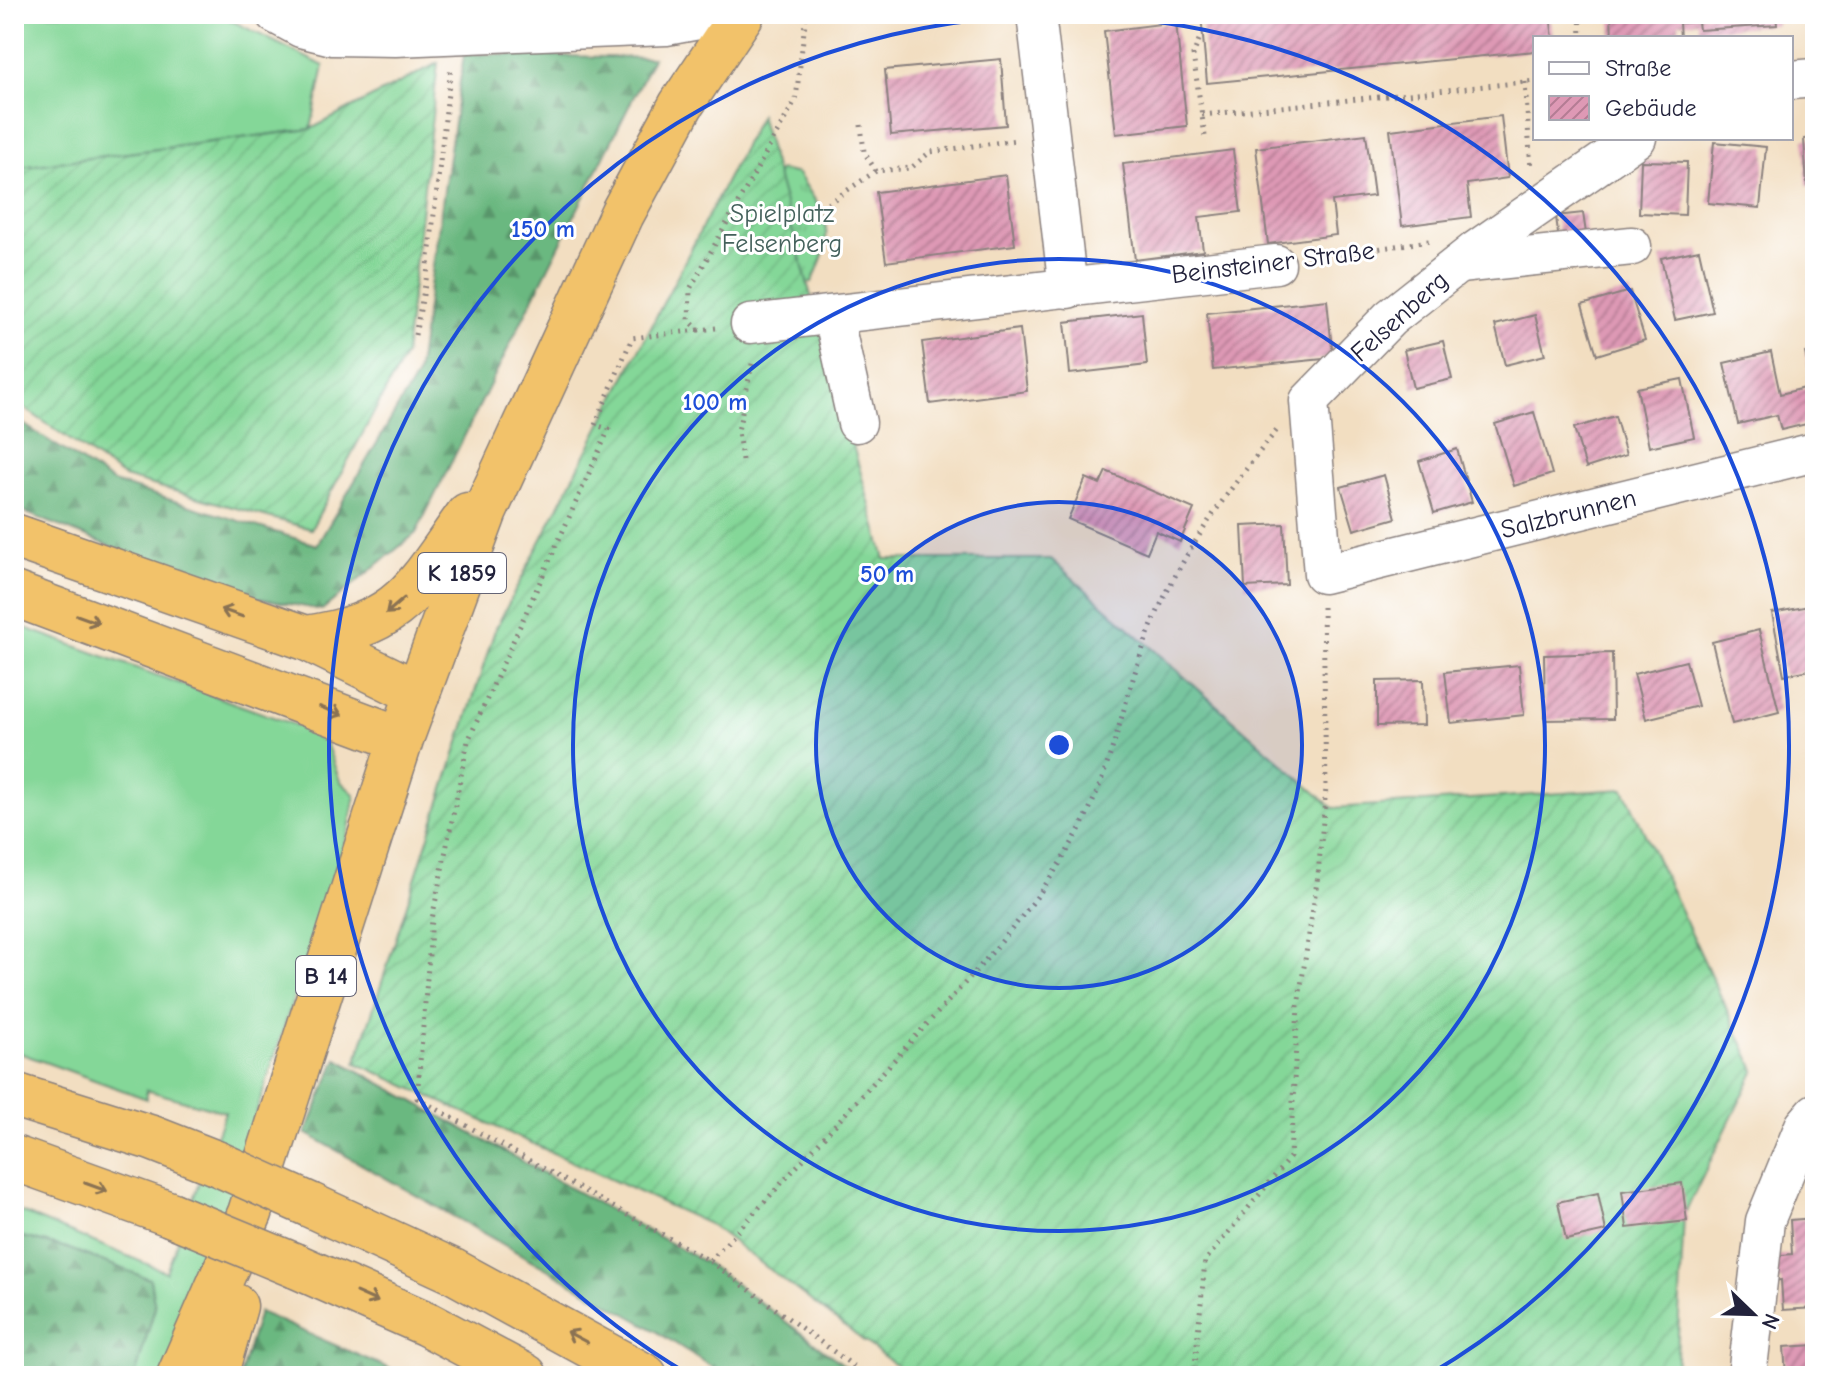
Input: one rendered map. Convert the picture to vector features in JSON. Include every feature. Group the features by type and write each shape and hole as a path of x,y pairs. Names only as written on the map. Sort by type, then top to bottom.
{"highway":[{"name":"K 1859","path":"418,693 485,511 622,214 681,105 742,14"},
{"path":"306,638 347,632 392,611 419,583 510,456"},
{"path":"14,536 306,638 418,693"},
{"path":"14,594 401,739"},
{"name":"B 14","path":"250,1213 418,693"},
{"path":"14,1070 152,1138"},
{"path":"14,1095 152,1138 216,1163 453,1271 645,1376"},
{"path":"14,1158 170,1214 296,1266 427,1324 525,1376"},
{"path":"179,1376 250,1213"},
{"path":"215,1376 241,1284 250,1213"}],"street":[{"path":"275,14 301,28 333,36 666,26 731,14"},
{"path":"1036,14 1068,289"},
{"path":"1793,80 1815,78"},
{"name":"Felsenberg","path":"1309,401 1390,318 1467,257 1634,140"},
{"path":"1467,257 1632,246"},
{"name":"Beinsteiner Straße","path":"750,324 1276,264"},
{"path":"833,315 857,423"},
{"path":"1309,401 1323,574"},
{"name":"Salzbrunnen","path":"1323,574 1815,452"},
{"path":"1747,1376 1765,1221 1804,1126 1815,1113"}],"path":[{"path":"699,330 689,320 690,289 796,99 806,14"},
{"path":"1580,14 1581,36"},
{"path":"415,335 427,275 441,167 452,34"},
{"path":"1199,40 1193,55 1205,136"},
{"path":"1202,115 1533,81"},
{"path":"1525,82 1534,210"},
{"path":"861,125 864,152 876,171"},
{"path":"821,208 876,171 911,168 930,152 1050,136"},
{"name":"Beinsteiner Straße","path":"1276,264 1443,239 1467,257"},
{"path":"742,460 738,431 754,355 750,324 632,338 595,425 609,429 468,741 432,919 417,1098 710,1261 867,1376"},
{"path":"710,1261 995,949 1041,894 1079,831 1113,749 1142,650 1175,575 1216,507 1279,428 1309,401"},
{"path":"1194,1376 1205,1261 1290,1157 1298,1006 1318,875 1326,788 1323,574"}],"green space":[{"path":"26,14 218,14 324,66 311,129 14,168 14,20"},
{"path":"464,54 653,58 416,533 322,610 226,592 14,508 14,418 113,482 317,545 417,375"},
{"path":"438,63 405,355 311,529 124,477 14,401 14,168 311,129"},
{"name":"Spielplatz Felsenberg","path":"760,115 885,559 1051,559 1333,808 1624,789 1755,1070 1684,1215 1676,1376 910,1376 711,1225 356,1063 495,630"},
{"name":"Spielplatz Felsenberg","path":"780,170 798,174 817,203 826,226 824,250 812,282 797,284 759,185"},
{"path":"14,624 323,735 340,781 355,795 349,829 255,1116 205,1287 168,1376 135,1376 155,1307 67,1248 14,1235 14,1209 166,1272 225,1112 146,1090 147,1099 14,1051"},
{"path":"337,1059 708,1264 859,1376 726,1376 648,1326 306,1133"},
{"path":"14,1235 67,1248 150,1279 155,1307 135,1376 14,1376 14,1359 20,1344 14,1325"},
{"path":"259,1312 406,1376 240,1376"}],"building":[{"path":"1201,14 1550,14 1553,36 1533,36 1533,51 1207,83"},
{"path":"1611,14 1776,14 1777,25 1699,30 1698,22 1679,23 1680,36 1612,36"},
{"path":"1176,22 1187,126 1116,134 1104,31"},
{"path":"1001,59 1006,125 891,135 885,70"},
{"path":"1501,116 1508,178 1467,184 1471,217 1402,226 1390,130"},
{"path":"1366,134 1374,196 1332,201 1336,235 1268,244 1256,148"},
{"path":"1815,138 1815,186 1807,186 1804,139"},
{"path":"1714,142 1766,147 1760,208 1708,203"},
{"path":"1233,150 1241,212 1199,217 1203,251 1135,260 1123,164"},
{"path":"1641,161 1687,162 1685,215 1639,213"},
{"path":"1006,175 1015,245 886,262 876,192"},
{"path":"1583,213 1587,240 1559,243 1556,216"},
{"path":"1699,250 1713,312 1675,320 1661,258"},
{"path":"1630,291 1645,340 1597,355 1582,305"},
{"path":"1327,300 1333,358 1213,370 1207,313"},
{"path":"1142,313 1147,365 1070,374 1065,322"},
{"path":"1535,315 1545,355 1505,365 1495,325"},
{"path":"1020,329 1027,391 930,404 922,342"},
{"path":"1443,341 1452,379 1413,388 1404,350"},
{"path":"1815,351 1815,422 1781,430 1777,415 1738,424 1724,363 1771,352 1780,394 1813,386 1805,353"},
{"path":"1682,379 1694,437 1649,447 1637,388"},
{"path":"1534,412 1552,474 1514,486 1495,424"},
{"path":"1615,416 1626,455 1586,468 1574,428"},
{"path":"1457,449 1472,502 1434,513 1419,461"},
{"path":"1106,471 1194,509 1180,542 1156,531 1147,553 1068,519 1086,478 1100,484"},
{"path":"1384,475 1396,518 1354,530 1341,487"},
{"path":"1284,524 1287,585 1245,587 1242,526"},
{"path":"1815,605 1815,669 1784,675 1772,613"},
{"path":"1759,630 1779,712 1732,724 1712,642"},
{"path":"1612,653 1613,719 1545,720 1544,655"},
{"path":"1686,661 1698,706 1646,719 1634,674"},
{"path":"1519,665 1524,715 1451,723 1445,672"},
{"path":"1423,680 1424,725 1377,726 1377,681"},
{"path":"1682,1183 1687,1221 1627,1228 1622,1191"},
{"path":"1598,1193 1606,1231 1566,1240 1558,1202"},
{"path":"1815,1218 1815,1308 1783,1310 1781,1280 1774,1281 1772,1256 1792,1254 1790,1220"},
{"path":"1815,1345 1815,1376 1786,1376 1784,1347"}]}
